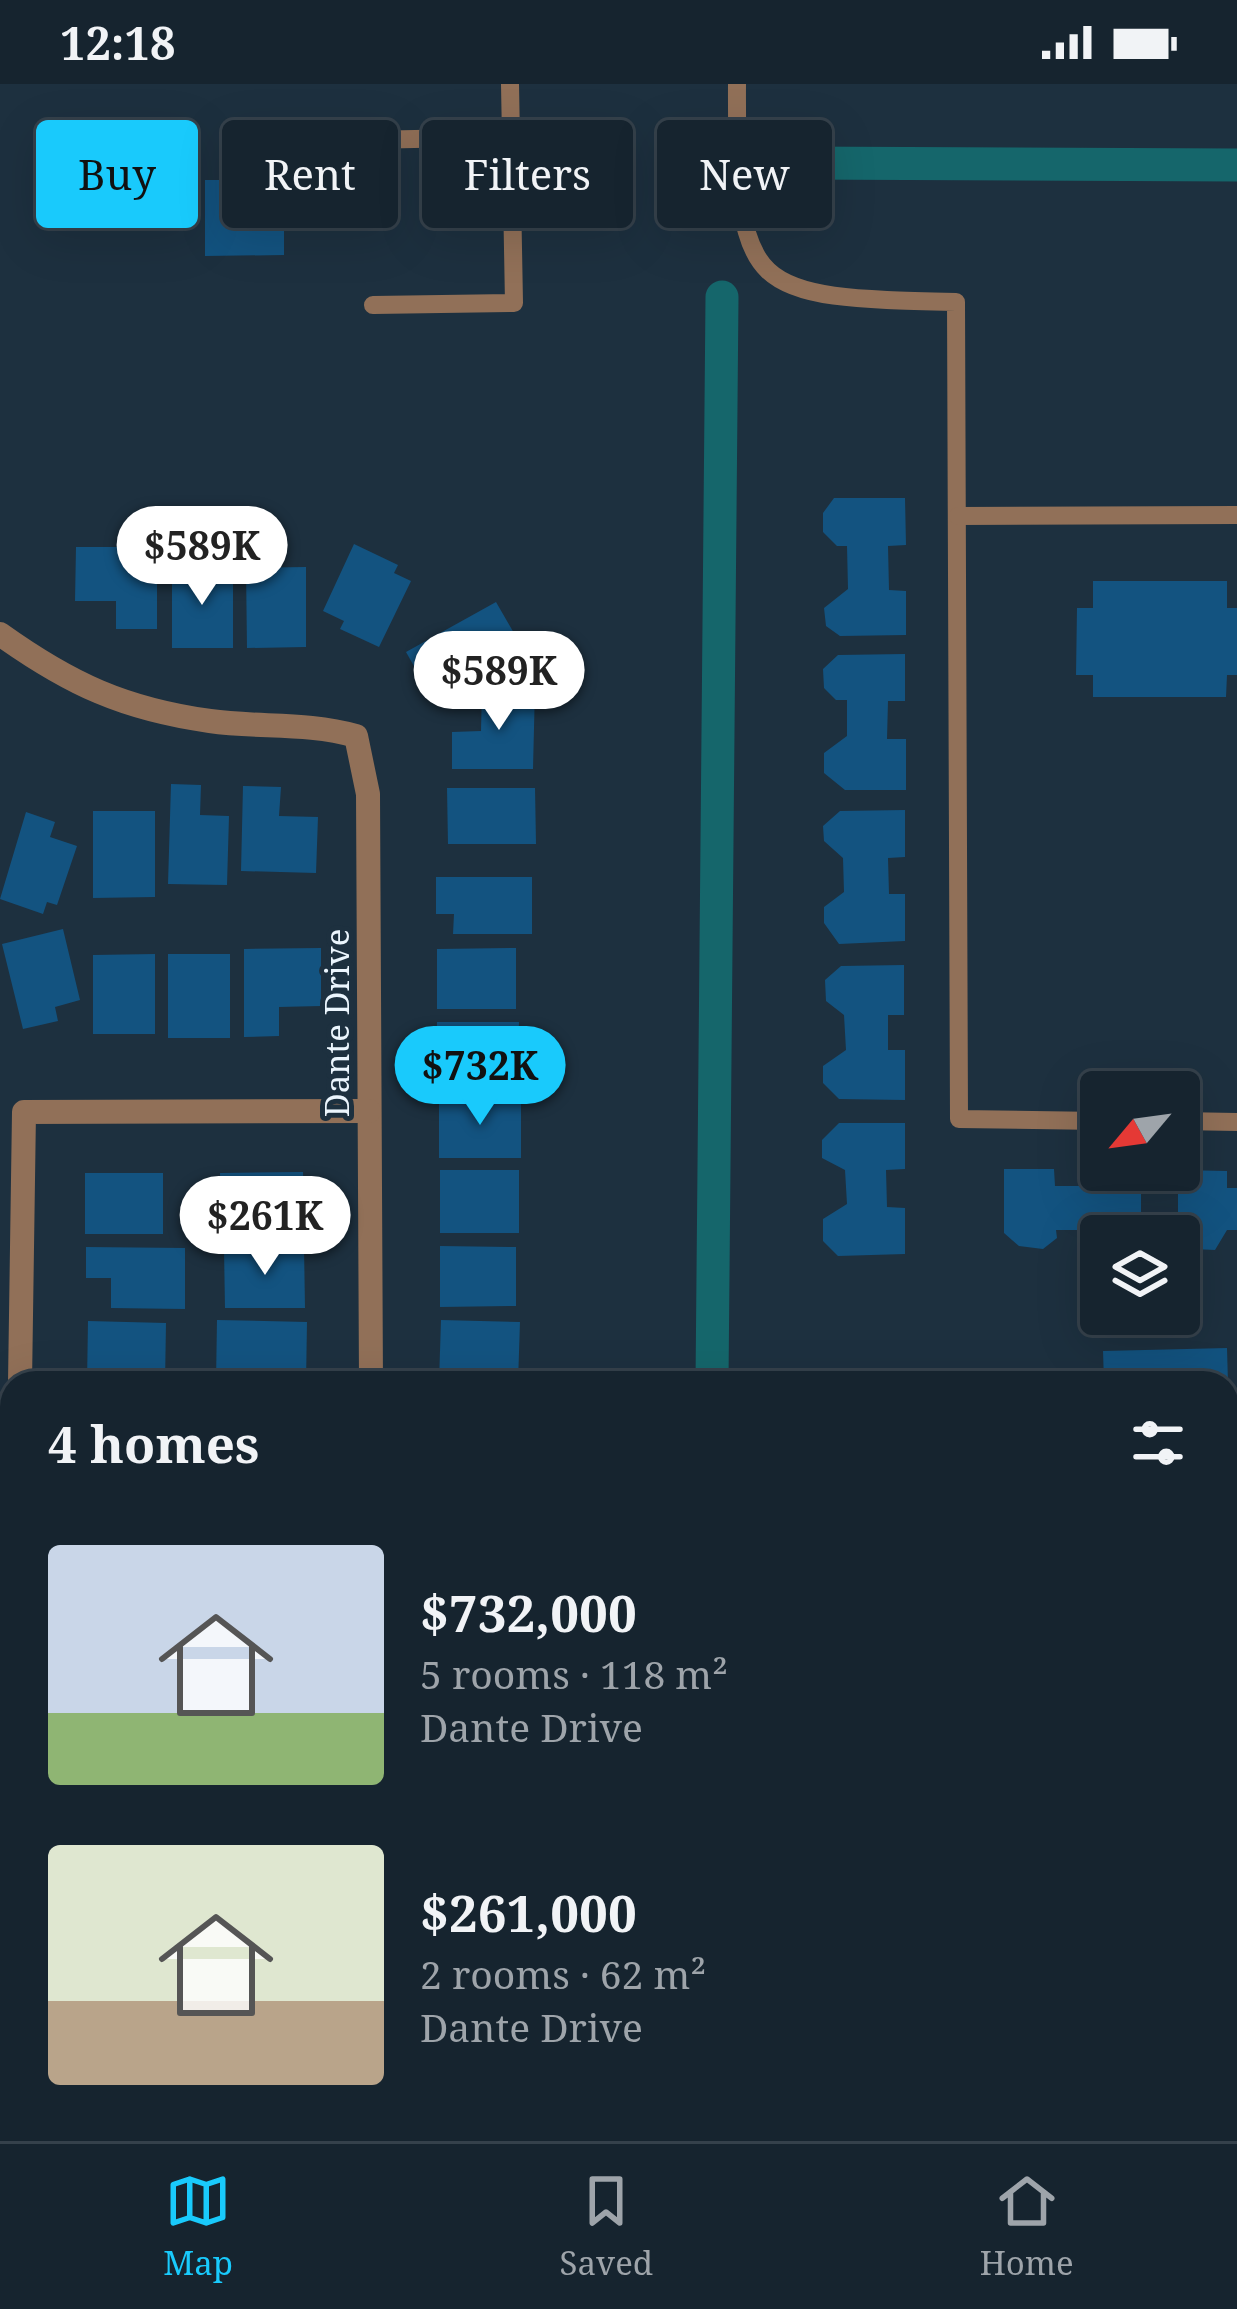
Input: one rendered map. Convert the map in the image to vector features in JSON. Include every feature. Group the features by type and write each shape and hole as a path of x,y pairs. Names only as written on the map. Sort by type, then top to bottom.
{"street":[{"name":"Dante Drive","path":"0,634 63,679 139,707 213,722 318,725 356,736 368,794 371,1371"},
{"path":"20,1371 24,1112 369,1111"}],"lane":[{"path":"510,84 511,120"},
{"path":"737,84 736,200 754,254 774,280 834,299 956,302 959,1119 1080,1120"},
{"path":"373,305 514,303 513,228"},
{"path":"958,516 1237,515"},
{"path":"1200,1121 1237,1122"}],"building":[{"path":"221,151 222,228 284,228 284,255 205,256 205,180 221,180"},
{"path":"834,498 905,498 906,545 888,546 889,590 906,591 906,635 840,636 826,626 824,608 848,589 847,546 837,546 823,532 823,513"},
{"path":"354,544 398,565 394,573 411,581 379,647 340,629 344,621 323,611"},
{"path":"76,547 157,547 157,629 116,629 116,601 75,601"},
{"path":"172,567 233,567 233,648 172,648"},
{"path":"306,567 306,647 247,648 246,568"},
{"path":"1093,581 1227,581 1227,608 1237,608 1237,675 1227,675 1226,697 1093,697 1093,675 1076,675 1077,608 1093,608"},
{"path":"496,602 522,647 453,685 445,671 424,684 406,652"},
{"path":"905,654 905,701 888,701 887,739 906,739 906,790 845,790 824,773 824,753 847,736 847,700 836,700 824,688 823,669 838,655"},
{"path":"482,688 535,688 533,769 452,769 452,732 481,731"},
{"path":"171,784 201,785 200,815 229,816 227,885 168,884"},
{"path":"243,786 281,787 279,816 318,817 316,873 241,871"},
{"path":"447,788 535,788 536,844 448,844"},
{"path":"905,810 905,857 888,858 889,894 905,894 905,941 839,944 824,923 824,907 844,892 843,858 824,841 823,826 840,811"},
{"path":"93,811 155,811 155,897 93,898"},
{"path":"26,812 55,822 50,837 77,846 57,905 47,902 43,914 0,899"},
{"path":"436,877 532,877 532,934 453,934 454,914 436,914"},
{"path":"63,929 80,1000 55,1007 58,1021 23,1029 2,944"},
{"path":"321,948 321,1006 279,1007 279,1036 244,1037 244,949"},
{"path":"516,948 516,1009 437,1009 437,949"},
{"path":"155,954 155,1034 93,1034 93,955"},
{"path":"168,954 230,954 230,1038 168,1038"},
{"path":"904,965 904,1015 888,1015 888,1050 905,1050 905,1100 839,1099 823,1083 823,1066 846,1050 844,1015 826,1001 825,980 841,966"},
{"path":"437,1022 519,1022 518,1054 534,1054 534,1084 460,1084 461,1054 436,1053"},
{"path":"439,1097 521,1097 521,1158 439,1158"},
{"path":"839,1123 905,1123 905,1169 886,1170 887,1207 905,1208 905,1254 838,1256 823,1241 823,1219 847,1204 845,1170 822,1158 822,1140"},
{"path":"1004,1169 1054,1169 1055,1186 1080,1186 1080,1191 1141,1191 1141,1215 1080,1215 1080,1230 1056,1230 1057,1238 1043,1249 1019,1246 1004,1233"},
{"path":"440,1170 519,1170 519,1233 440,1233"},
{"path":"1200,1170 1227,1171 1227,1188 1237,1188 1237,1230 1227,1230 1215,1250 1200,1249 1200,1215 1178,1215 1178,1191 1200,1191"},
{"path":"303,1172 304,1203 278,1204 278,1234 206,1234 206,1206 221,1206 220,1173"},
{"path":"85,1173 163,1173 163,1234 85,1234"},
{"path":"440,1246 516,1247 516,1306 440,1307"},
{"path":"86,1247 185,1248 185,1309 111,1308 111,1278 86,1278"},
{"path":"304,1247 305,1308 225,1308 224,1248"},
{"path":"217,1320 307,1322 306,1371 216,1371"},
{"path":"441,1320 520,1322 518,1371 439,1371"},
{"path":"88,1321 166,1323 165,1371 87,1371"},
{"path":"1227,1348 1228,1371 1104,1371 1103,1351"}],"waterway":[{"path":"832,163 1237,165"},
{"path":"712,1371 722,297"}]}
